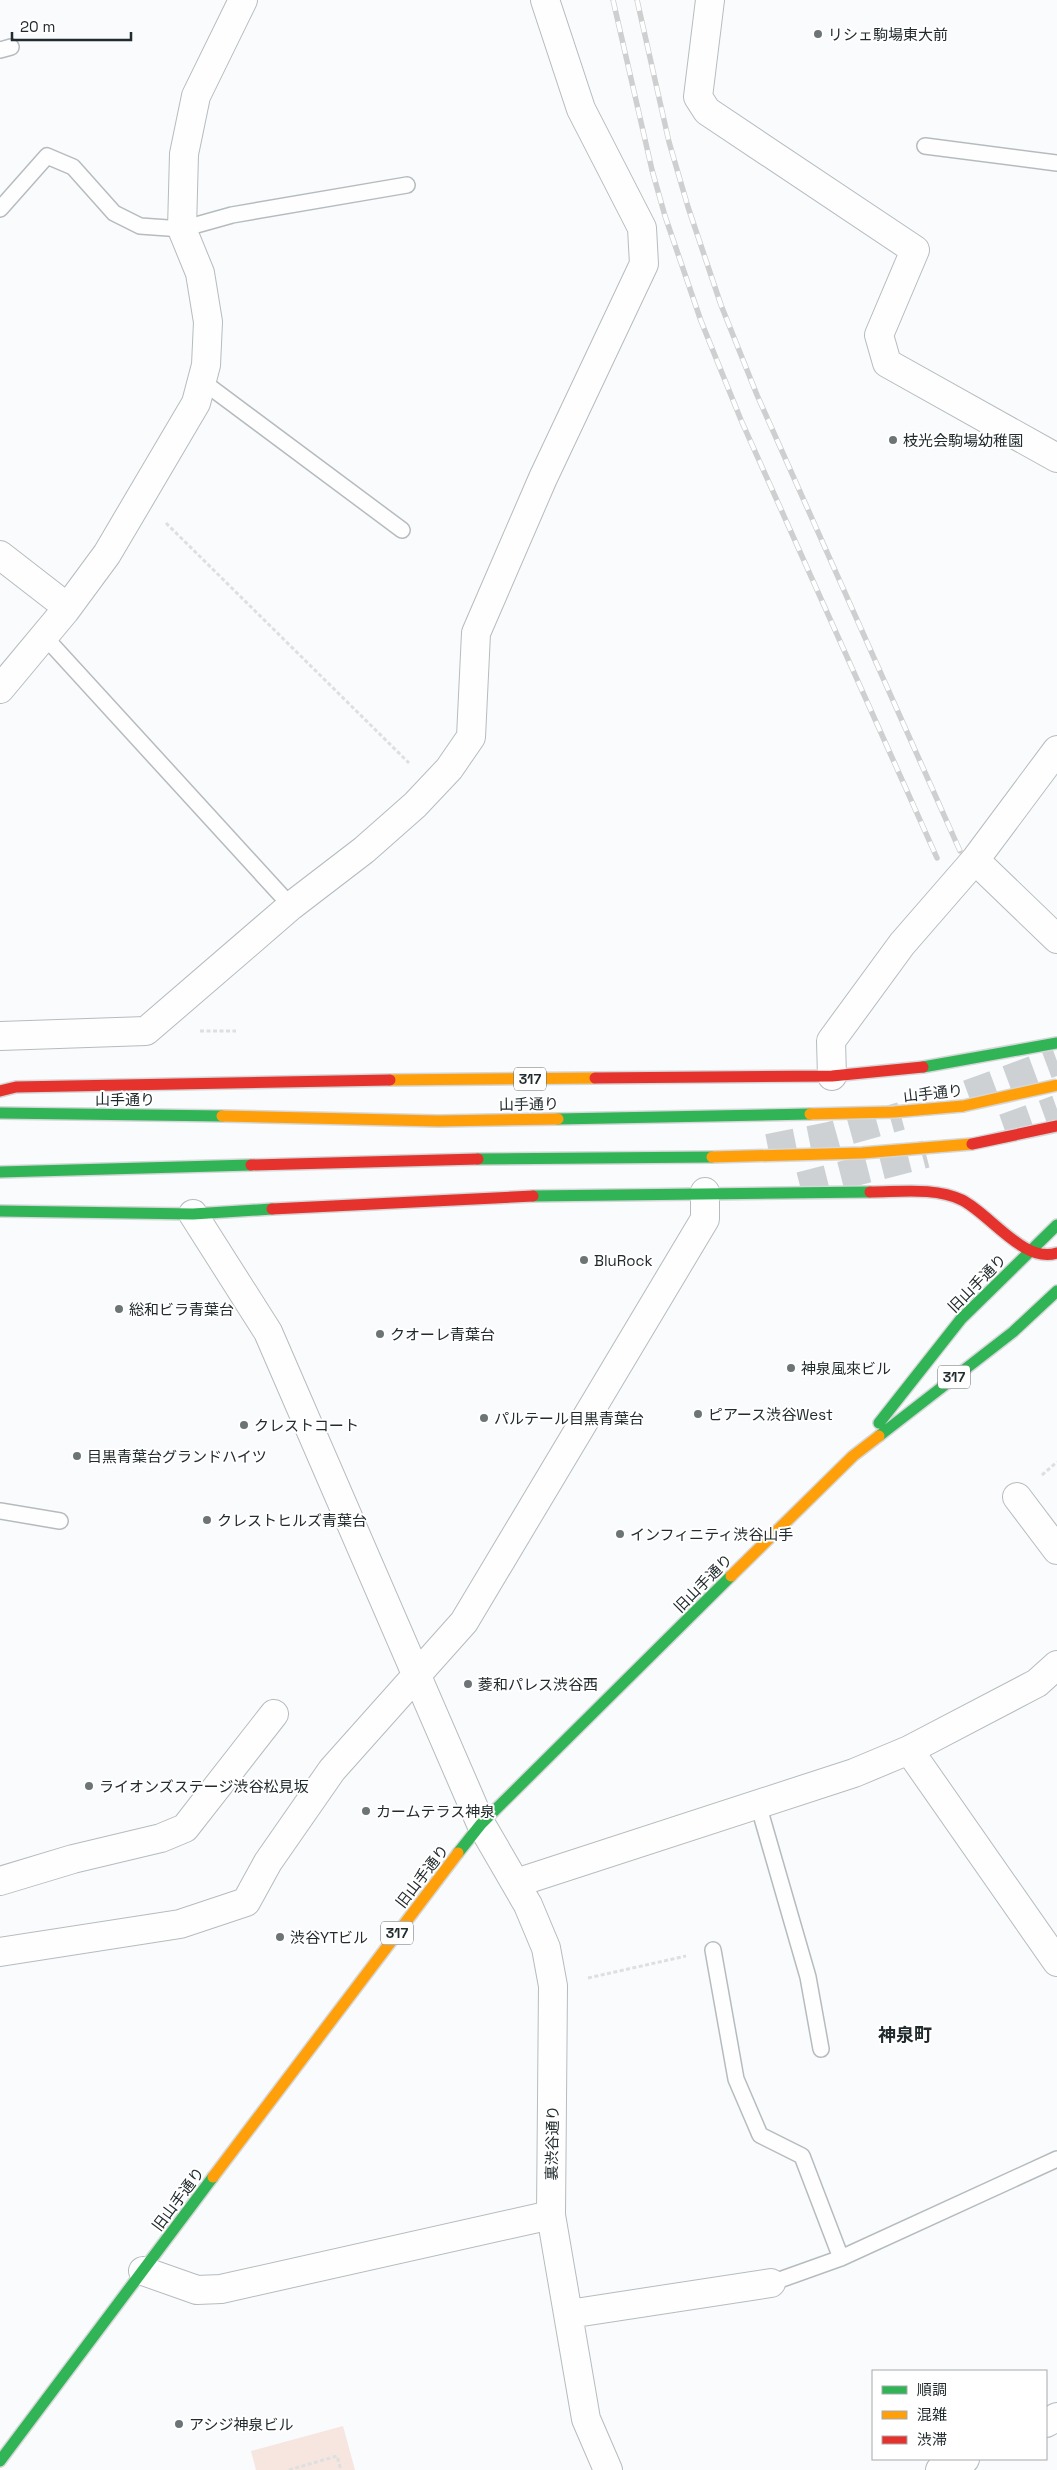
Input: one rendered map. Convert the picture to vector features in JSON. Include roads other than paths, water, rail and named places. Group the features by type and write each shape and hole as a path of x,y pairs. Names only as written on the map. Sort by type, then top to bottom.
{"main road":[{"name":"317","path":"0,1091 16,1087 271,1081 832,1076 947,1064 1057,1043"},
{"name":"山手通り","path":"0,1114 161,1114 438,1121 884,1112 963,1106 1057,1085"},
{"path":"0,1172 414,1160 903,1152 972,1144 1057,1126"},
{"path":"0,1211 193,1214 508,1196 705,1192 922,1192 943,1194 962,1200 980,1210 1031,1252 1046,1256 1057,1253"},
{"name":"317","path":"1031,1252 1057,1225"},
{"name":"旧山手通り","path":"853,1456 960,1319 1031,1252"},
{"name":"旧山手通り","path":"0,2461 432,1886 481,1824 853,1456 1013,1332 1057,1291"}],"street":[{"path":"0,689 67,607 107,554 196,403 206,364 208,322 200,274 182,228 184,154 196,96 243,0"},
{"path":"0,1036 146,1030 291,906 364,850 449,769 471,736 476,633 543,478 644,264 642,228 581,109 545,0"},
{"path":"710,0 698,97 707,110 915,250 879,335 887,363 1057,458"},
{"path":"0,555 67,607"},
{"path":"832,1076 831,1041 902,944 975,860 1057,750"},
{"path":"975,860 1057,939"},
{"path":"0,1952 180,1924 246,1902 268,1862 332,1770 464,1622 705,1219 705,1192"},
{"name":"裏渋谷通り","path":"193,1214 268,1332 481,1824 516,1883 540,1932 550,1965 553,1986 551,2215 586,2419 608,2470"},
{"path":"1017,1497 1057,1550"},
{"path":"516,1883 854,1773 909,1750 1037,1683 1057,1665"},
{"path":"0,1881 73,1859 161,1838 185,1828 274,1714"},
{"path":"909,1750 1057,1962"},
{"path":"143,2271 197,2290 221,2289 551,2215"},
{"path":"569,2314 771,2283"},
{"path":"940,2470 963,2460"}],"lane":[{"path":"926,146 1057,163"},
{"path":"0,209 47,156 73,167 114,213 140,226 182,228 232,215 407,185"},
{"path":"202,381 402,530"},
{"path":"44,636 291,906"},
{"path":"0,1511 60,1521"},
{"path":"758,1804 808,1977 822,2049"},
{"path":"713,1950 736,2079 760,2135 802,2156 840,2258"},
{"path":"771,2283 840,2258 1057,2160"}],"tunnel":[{"path":"968,1094 1057,1061"},
{"path":"1004,1128 1057,1109"},
{"path":"768,1148 829,1136 901,1116"},
{"path":"800,1186 926,1154"}],"railway":[{"path":"613,0 652,170 665,216 701,321 741,420 937,858"},
{"path":"637,0 669,142 688,207 721,305 757,395 960,851"}],"place":[{"name":"リシェ駒場東大前","path":"818,34"},
{"name":"枝光会駒場幼稚園","path":"893,440"},
{"name":"BluRock","path":"584,1260"},
{"name":"総和ビラ青葉台","path":"119,1309"},
{"name":"クオーレ青葉台","path":"380,1334"},
{"name":"神泉風來ビル","path":"791,1368"},
{"name":"ピアース渋谷West","path":"698,1414"},
{"name":"パルテール目黒青葉台","path":"484,1418"},
{"name":"クレストコート","path":"244,1425"},
{"name":"目黒青葉台グランドハイツ","path":"77,1456"},
{"name":"クレストヒルズ青葉台","path":"207,1520"},
{"name":"インフィニティ渋谷山手","path":"620,1534"},
{"name":"菱和パレス渋谷西","path":"468,1684"},
{"name":"ライオンズステージ渋谷松見坂","path":"89,1786"},
{"name":"カームテラス神泉","path":"366,1811"},
{"name":"渋谷YTビル","path":"280,1937"},
{"name":"アシジ神泉ビル","path":"179,2424"}],"district":[{"name":"神泉町","path":"905,2034"}]}
